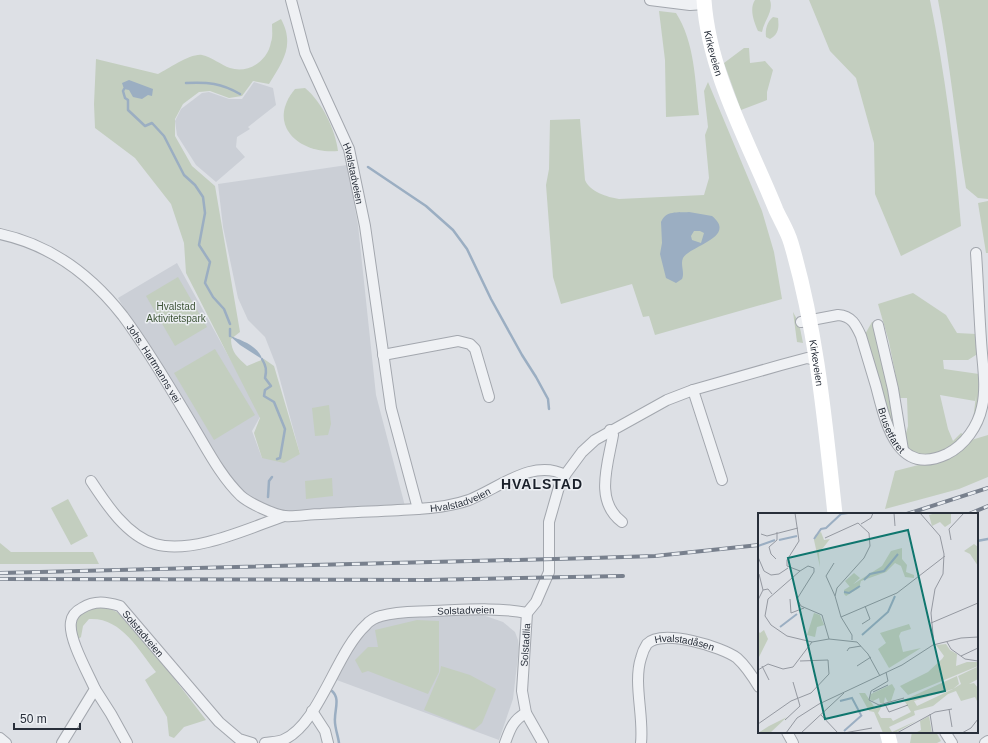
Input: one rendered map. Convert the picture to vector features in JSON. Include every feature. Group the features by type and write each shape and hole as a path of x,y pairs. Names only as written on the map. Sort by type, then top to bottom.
{"main road":[{"name":"Kirkeveien","path":"704,2 708,31 720,72 778,215 806,321 835,513"},
{"path":"888,733 890,743"}],"street":[{"name":"Hvalstadveien","path":"291,0 305,53 350,149 365,226 391,408 418,509 438,508 458,503 534,470 553,470 565,475"},
{"path":"650,0 690,5 704,2"},
{"name":"Johs. Hartmanns vei","path":"0,234 18,238 43,247 65,260 104,295 123,316 226,479 242,496 260,507 284,516"},
{"name":"Brusetfaret","path":"806,321 838,315 844,316 855,323 861,336 887,428 891,436 903,450 916,457 927,459 939,458 951,452 969,434 978,419 982,406 985,366 976,253"},
{"path":"878,325 903,450"},
{"path":"384,355 444,343 464,342 475,349 489,397"},
{"path":"565,475 582,452 610,430 667,400 694,390 782,365 811,361"},
{"path":"694,390 722,480"},
{"path":"610,430 613,435 605,485 607,503 614,515 622,522"},
{"name":"Solstadlia","path":"543,743 526,713 522,691 527,612 536,602 549,572 549,522 558,487 565,475"},
{"name":"Johs. Hartmanns vei","path":"91,481 117,516 131,530 154,544 170,546 204,542 284,516 418,509"},
{"name":"Solstadveien","path":"94,689 71,634 71,623 74,614 78,610 90,603 100,601 120,606 219,722 239,740 252,743"},
{"name":"Solstadveien","path":"265,743 282,740 292,735 312,711 354,639 366,624 379,616 394,613 458,610 505,610 527,612"},
{"name":"Hvalstadåsen","path":"640,743 642,733 638,673 641,658 647,644 666,637 680,639 724,651 736,658 749,670 758,685"},
{"path":"62,743 94,689 111,714 127,743"},
{"path":"312,711 324,731 328,743"},
{"path":"505,743 512,724 517,718 526,713"},
{"path":"788,733 793,743"},
{"path":"946,733 952,743"},
{"path":"0,738 6,743"}],"shaded area":[{"path":"254,82 273,88 276,105 248,127 250,129 237,137 236,147 245,157 216,182 196,165 177,135 175,121 181,109 202,93 209,92 229,99 242,99"},
{"path":"347,165 358,225 376,395 405,506 283,512 252,500 227,480 118,298 177,263 261,415 252,431 262,458 300,454 276,365 265,337 248,320 238,298 223,227 218,184"},
{"path":"477,613 503,622 515,632 518,640 519,648 513,699 499,740 334,679 362,634 377,622 397,617"}],"green space":[{"path":"755,0 770,0 771,4 770,12 762,32 758,31 753,16 752,7"},
{"path":"809,0 930,0 949,112 961,226 901,256 875,194 874,143 856,78 830,51"},
{"path":"938,0 988,0 988,199 978,198 966,188"},
{"path":"659,11 676,13 687,37 691,49 695,75 699,115 666,117 665,60"},
{"path":"773,17 778,18 778,27 777,33 770,39 766,37 766,28 769,21"},
{"path":"281,19 287,37 286,53 269,84 253,81 242,96 229,98 210,91 199,92 183,104 175,119 175,136 192,166 215,186 240,332 231,339 231,344 238,357 247,366 264,359 274,366 300,454 284,463 262,458 254,433 260,418 186,273 184,243 171,204 135,158 95,128 94,104 96,59 158,74 192,56 202,55 230,68 244,69 256,64 266,55 272,40 272,24"},
{"path":"744,48 749,48 750,63 765,61 773,70 767,92 767,100 741,110 724,63"},
{"path":"708,82 762,211 774,252 782,299 655,335 649,316 643,317 632,284 561,304 553,277 546,185 549,169 550,120 580,119 585,180 591,188 599,193 619,199 704,195 709,178 705,135 708,127 704,91"},
{"path":"305,88 317,101 327,116 334,134 338,151 324,151 311,148 300,143 291,135 285,125 284,114 287,102 295,89"},
{"path":"988,201 988,253 986,253 978,203"},
{"name":"Hvalstad Aktivitetspark","path":"178,277 207,327 175,346 146,296"},
{"path":"913,293 946,315 957,333 976,334 979,353 968,360 943,360 944,369 979,374 981,377 979,406 973,420 976,396 975,401 940,395 948,429 953,441 961,433 964,435 952,447 938,454 931,455 915,453 907,450 905,437 908,426 907,398 900,398 889,342 878,304"},
{"path":"793,312 799,323 803,343 797,342"},
{"path":"872,322 875,322 897,429 895,437 864,336"},
{"path":"215,349 255,415 214,440 174,373"},
{"path":"329,405 331,424 328,435 315,436 312,408"},
{"path":"988,435 988,477 959,489 885,509 895,471 934,461 968,441"},
{"path":"332,478 333,496 306,499 305,481"},
{"path":"68,499 88,536 71,545 51,508"},
{"path":"0,543 11,552 93,552 99,564 0,564"},
{"path":"94,608 108,608 117,612 153,651 206,720 184,727 174,738 169,736 167,717 145,680 156,672 128,636 110,623 89,619 83,626 81,637 76,641 75,621 82,613"},
{"path":"417,620 439,621 439,672 428,694 368,671 362,673 355,660 368,647 378,647 375,630"},
{"path":"441,666 470,675 496,689 482,723 474,730 424,710 440,672"},
{"path":"912,733 937,733 941,741 937,743 910,743"}],"water":[{"path":"129,80 153,89 152,96 148,95 142,99 133,97 129,90 124,89 122,83"},
{"path":"676,212 689,212 712,216 718,223 719,230 710,240 683,258 683,277 676,283 666,278 660,254 662,243 661,222 663,218 669,214","holes":["694,231 704,233 701,243 692,240 691,236"]},
{"path":"230,336 245,342 254,348 262,359 240,345"}],"waterway":[{"path":"186,83 220,85 240,94"},
{"path":"124,89 123,91 125,98 128,100 128,110 145,126 152,123 164,136 184,175 195,185 203,197 205,213 199,245 210,262 205,283 213,297 224,309 230,324"},
{"path":"368,167 426,206 453,230 467,249 491,299 548,399 549,409"},
{"path":"230,329 230,336"},
{"path":"262,359 266,368 265,378 271,386 265,390 264,396 274,402 285,429 280,458 277,459"},
{"path":"268,497 269,481 272,477"},
{"path":"978,541 988,539"},
{"path":"332,691 336,697 335,721 339,743"}],"railway":[{"path":"910,513 988,488"},
{"path":"971,513 988,506"},
{"path":"0,573 655,556 758,545"},
{"path":"0,579 427,580 623,576"}],"district":[{"name":"HVALSTAD","path":"542,484"}]}
